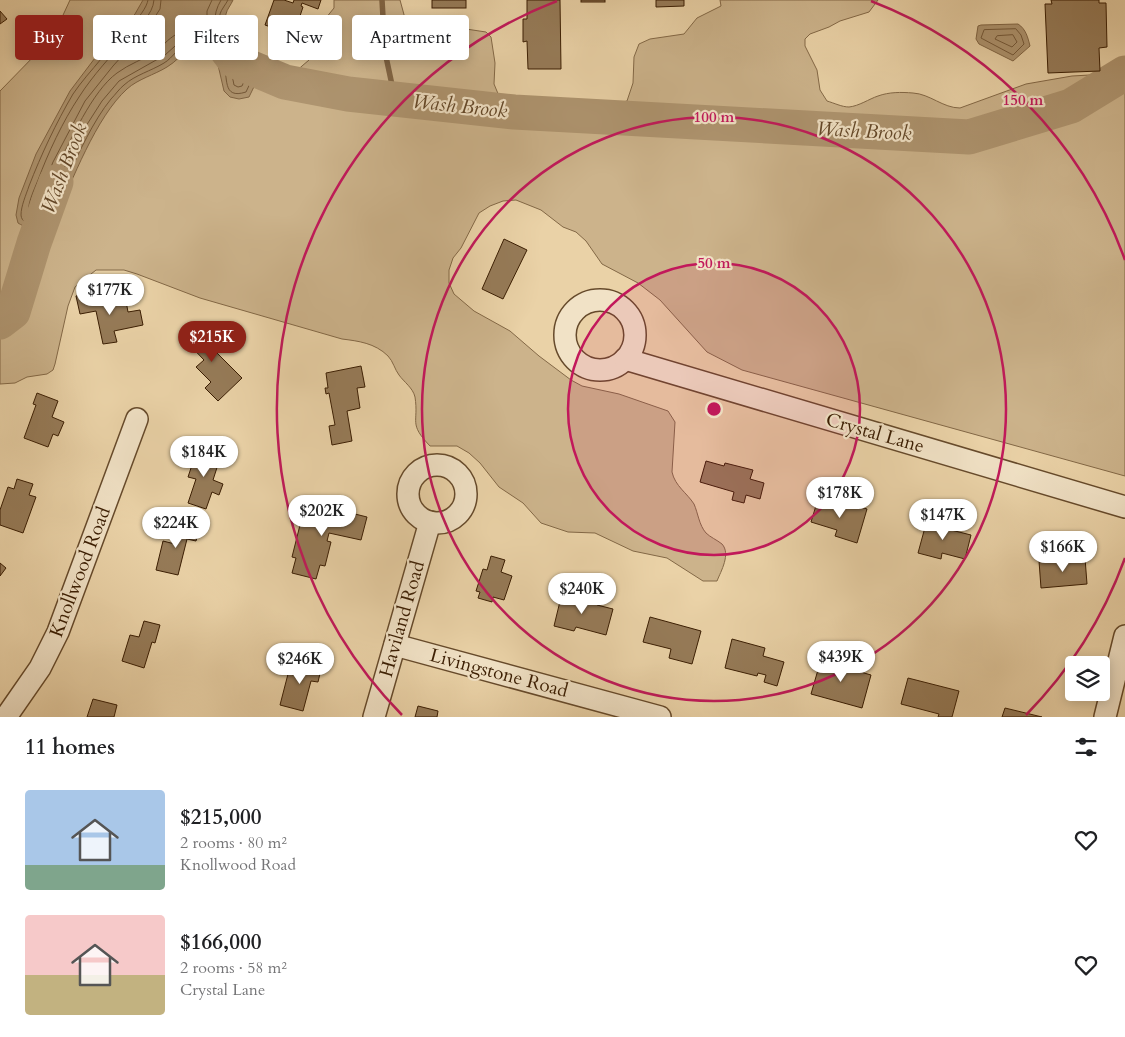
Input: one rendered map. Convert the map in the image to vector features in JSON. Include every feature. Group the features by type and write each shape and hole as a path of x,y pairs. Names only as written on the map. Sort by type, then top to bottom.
{"street":[{"name":"Crystal Lane","path":"625,359 1125,507"},
{"name":"Knollwood Road","path":"6,717 40,668 58,632 137,419"},
{"name":"Haviland Road","path":"374,717 430,522"},
{"path":"1105,717 1125,636"},
{"name":"Livingstone Road","path":"395,645 660,717"}],"shaded area":[{"path":"70,0 213,0 222,15 175,15 175,60 247,60 288,78 309,60 342,60 342,15 328,15 334,8 334,0 400,0 404,15 352,15 352,60 469,60 469,29 486,32 491,37 495,63 494,84 499,96 512,100 539,99 566,104 620,103 627,101 633,83 634,57 639,44 650,39 684,34 697,18 721,6 720,0 878,0 869,12 840,21 810,34 805,39 805,46 817,70 820,90 827,101 849,107 886,94 904,92 919,94 948,106 960,108 1026,84 1072,76 1125,73 1125,476 742,370 707,352 660,300 638,283 602,264 586,241 576,232 563,227 541,210 516,200 503,201 479,213 461,248 453,258 449,270 449,283 454,294 474,311 510,331 571,380 582,386 619,394 668,411 675,422 672,472 674,477 678,485 694,504 704,530 725,548 724,562 717,581 703,581 667,558 633,551 595,533 568,532 541,523 523,503 499,487 480,463 469,453 457,446 430,446 417,427 415,397 412,391 398,373 390,358 378,348 366,343 342,339 200,298 124,270 96,270 75,287 68,306 53,370 47,374 27,377 15,383 0,384 0,91 30,60 83,60 83,15 63,15"}],"water":[{"path":"143,0 233,0 226,15 175,15 176,60 131,86 116,101 95,132 55,219 32,228 23,226 18,223 16,215 19,198 36,154 70,91 93,60 165,60 165,15 135,14"},
{"path":"1018,24 1025,31 1030,46 1013,61 979,44 976,39 978,26"},
{"path":"258,56 266,62 249,97 239,99 230,97 224,91 218,65 213,60 258,60"}],"building":[{"path":"274,0 284,0 293,3 294,0 321,0 318,9 302,3 301,6 303,7 300,15 269,15"},
{"path":"432,0 466,0 466,8 432,8"},
{"path":"527,0 560,0 561,69 528,69 527,41 523,42 523,19 527,19"},
{"path":"581,0 605,0 605,2 581,2"},
{"path":"656,0 684,0 684,6 656,7"},
{"path":"1051,0 1099,0 1099,3 1106,3 1107,47 1099,48 1100,71 1048,73 1045,4 1052,4"},
{"path":"0,11 7,19 0,24"},
{"path":"504,239 527,250 503,299 482,289"},
{"path":"94,292 96,304 109,301 109,305 126,301 128,312 140,310 143,325 114,331 117,342 103,344 96,311 80,314 76,296"},
{"path":"198,323 221,347 216,352 242,378 218,401 205,388 211,382 196,367 204,360 183,338"},
{"path":"361,366 365,387 357,388 360,408 347,411 352,441 332,445 329,426 335,425 329,393 326,394 325,388 328,388 326,373"},
{"path":"37,393 58,401 52,417 64,422 58,436 53,434 48,447 24,438 36,405 33,404"},
{"path":"198,447 221,455 213,480 223,484 219,495 212,492 206,509 188,503 196,479 188,477"},
{"path":"706,461 724,466 725,463 753,470 750,479 764,483 760,499 746,495 744,503 732,500 734,492 700,482"},
{"path":"17,479 33,484 29,495 36,497 23,533 0,525 0,510 8,487 14,489"},
{"path":"310,499 327,504 325,516 341,520 343,511 367,517 361,540 329,533 327,541 331,542 325,566 320,565 316,579 292,573 296,558 292,557 304,509 307,510"},
{"path":"818,499 851,508 852,504 867,509 857,543 835,536 837,530 811,522"},
{"path":"927,520 948,525 947,529 971,535 965,559 942,553 941,559 918,553"},
{"path":"177,522 193,526 194,529 199,531 196,541 187,539 178,575 156,570 163,541 175,544 176,540 172,539"},
{"path":"491,556 505,560 501,572 512,576 504,600 493,597 492,602 478,598 480,592 476,591 483,569 487,570"},
{"path":"1085,558 1087,584 1041,588 1039,561"},
{"path":"0,563 6,568 0,576"},
{"path":"562,593 596,602 597,605 613,609 606,635 576,627 574,631 554,626"},
{"path":"650,617 701,631 692,664 669,658 671,649 643,642"},
{"path":"144,621 160,625 155,643 152,642 144,668 122,661 130,635 139,637"},
{"path":"732,639 765,648 763,656 784,662 777,686 764,682 766,675 758,673 757,676 725,668"},
{"path":"822,656 849,663 847,668 871,675 862,708 811,694"},
{"path":"299,659 322,665 318,682 311,681 303,711 280,705 288,674 295,675"},
{"path":"908,678 959,691 952,717 938,717 939,714 901,704"},
{"path":"93,699 117,705 114,717 87,717"},
{"path":"418,706 438,711 437,717 415,717"},
{"path":"1005,708 1042,717 1002,717"}],"waterway":[{"path":"382,0 385,52 395,99"},
{"name":"Wash Brook","path":"234,60 285,82 348,94 514,112 969,137 1071,106 1125,73"},
{"name":"Wash Brook","path":"0,322 13,312 34,243 56,182"}]}
